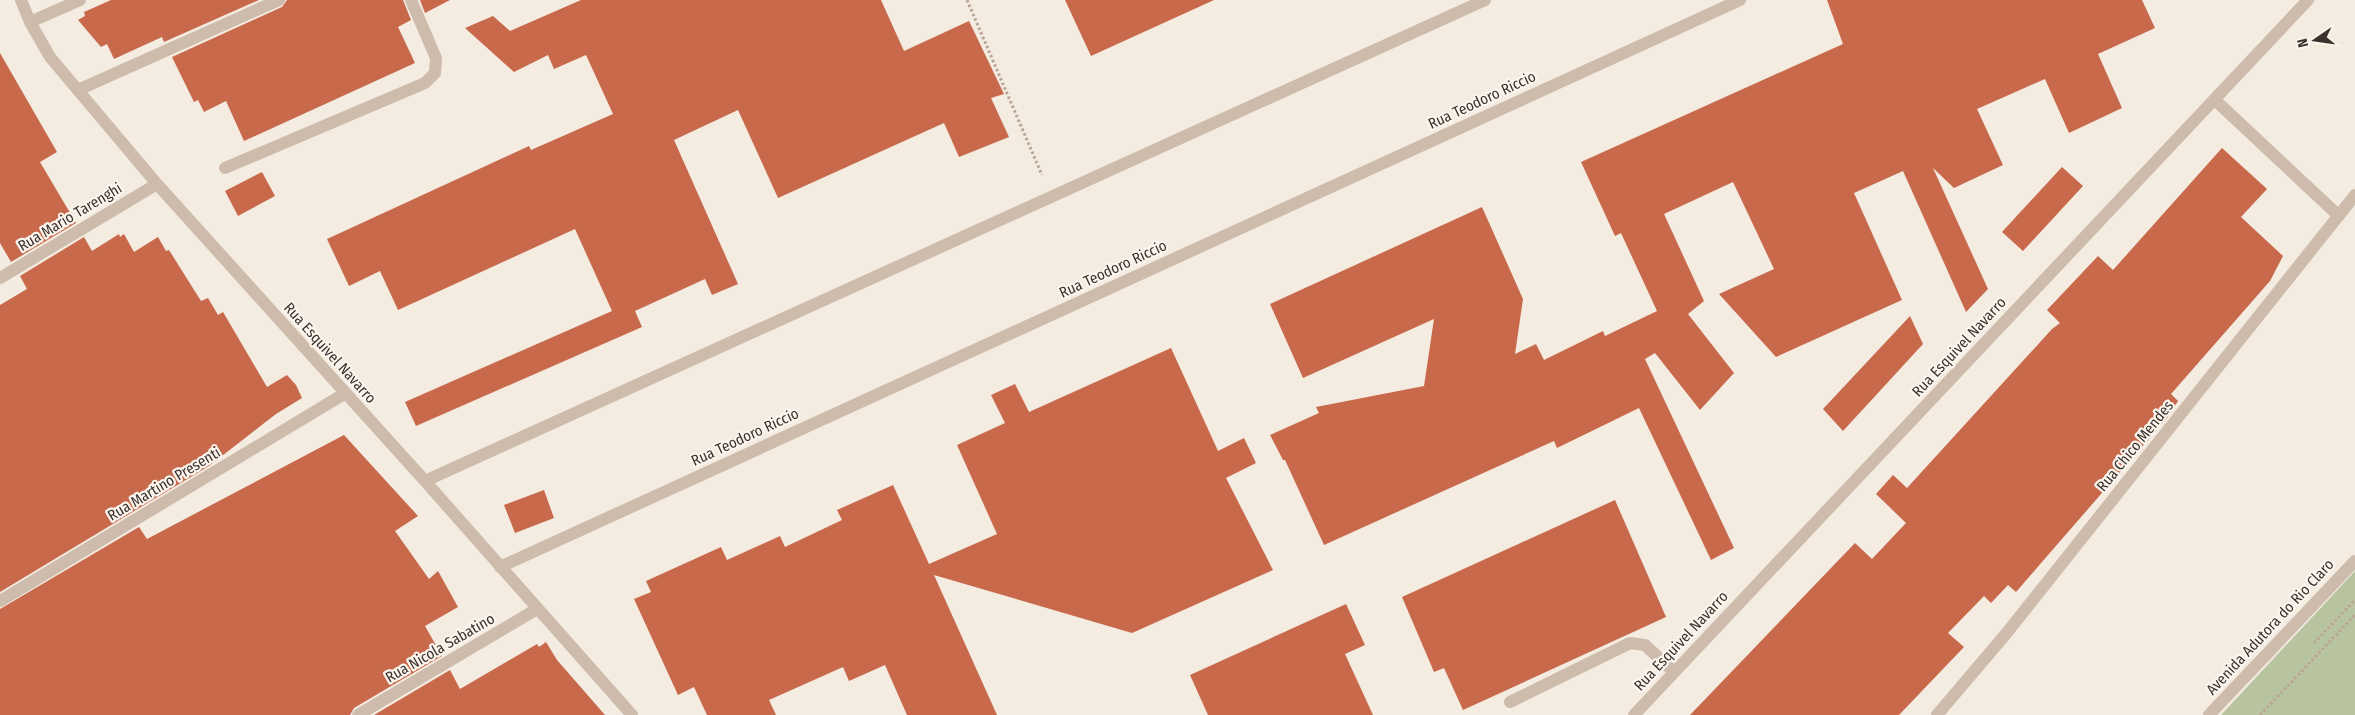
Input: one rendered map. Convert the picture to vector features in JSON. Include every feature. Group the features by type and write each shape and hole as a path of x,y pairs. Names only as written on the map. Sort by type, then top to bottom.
{"street":[{"name":"Rua Esquivel Navarro","path":"21,0 30,22 50,58 157,184 344,394 425,481 632,715"},
{"path":"30,22 80,0"},
{"path":"78,90 279,0"},
{"path":"225,168 424,83 435,73 436,58 411,0"},
{"path":"425,481 1485,0"},
{"name":"Rua Teodoro Riccio","path":"500,567 1740,0"},
{"name":"Rua Esquivel Navarro","path":"1634,715 2308,0"},
{"path":"2215,100 2339,216"},
{"name":"Rua Mario Tarenghi","path":"0,278 157,184"},
{"name":"Rua Chico Mendes","path":"1937,715 2005,635 2355,195"},
{"name":"Rua Martino Presenti","path":"0,602 344,394"},
{"name":"Avenida Adutora do Rio Claro","path":"2209,715 2355,561"},
{"name":"Rua Nicola Sabatino","path":"358,715 538,610"},
{"path":"1510,702 1630,643 1645,645 1674,672"}],"path":[{"path":"966,0 1051,197"},
{"path":"2260,715 2355,615"}],"green space":[{"path":"2355,571 2355,715 2221,715"}],"building":[{"path":"111,0 259,0 164,42 162,37 114,59 107,44 101,47 78,20 85,16 84,12"},
{"path":"287,0 403,0 411,20 398,27 415,63 244,141 226,101 204,112 198,100 194,102 172,57 282,7"},
{"path":"420,0 450,0 425,13"},
{"path":"581,0 881,0 904,51 969,21 1004,94 991,98 1009,137 959,157 944,123 778,198 738,110 674,140 738,284 712,295 705,279 635,311 642,327 416,426 405,402 612,311 575,229 398,310 380,271 349,286 327,239 529,146 531,150 613,114 586,55 554,69 548,55 514,72 465,28 493,16 510,31"},
{"path":"1065,0 1214,0 1091,56"},
{"path":"1827,0 2142,0 2155,28 2098,54 2122,108 2069,133 2045,79 1977,109 2003,165 1954,188 1933,168 1988,289 1966,312 1903,171 1854,193 1902,300 1776,357 1719,294 1774,269 1733,182 1664,214 1704,301 1688,314 1734,373 1700,410 1655,353 1645,359 1734,548 1711,560 1639,408 1557,448 1554,441 1324,545 1285,460 1283,460 1270,435 1319,413 1316,407 1424,386 1434,319 1303,378 1270,304 1482,207 1523,299 1515,354 1536,344 1544,360 1603,331 1605,336 1657,311 1621,233 1615,236 1581,162 1843,44"},
{"path":"0,53 57,152 40,162 76,223 11,262 0,243"},
{"path":"2222,148 2267,189 2241,217 2283,256 2270,281 2171,394 2178,401 2167,418 2016,592 2008,585 1991,603 1984,596 1948,633 1964,647 1899,715 1690,715 1855,543 1872,559 1906,523 1876,494 1893,475 1907,488 2052,329 2060,323 2047,310 2098,256 2113,270"},
{"path":"2062,167 2083,186 2023,251 2002,232"},
{"path":"262,172 275,196 238,216 225,191"},
{"path":"119,234 120,237 124,234 134,252 158,237 166,251 169,250 201,301 208,298 218,315 223,312 267,387 287,375 296,385 302,398 276,414 209,466 0,592 0,305 27,289 20,276 84,237 92,251"},
{"path":"1910,316 1923,344 1843,431 1823,409"},
{"path":"1171,348 1218,451 1244,438 1256,463 1226,478 1273,570 1132,633 934,575 997,715 907,715 885,665 849,681 843,667 769,700 776,715 707,715 694,687 678,695 634,599 651,592 646,581 721,547 727,560 780,536 785,547 842,520 837,510 893,485 929,564 997,534 957,445 1005,423 991,395 1015,384 1029,412"},
{"path":"344,435 418,516 395,531 429,579 438,571 458,607 425,626 442,656 354,708 350,715 0,715 0,609 139,527 147,539"},
{"path":"544,490 554,518 515,533 504,505"},
{"path":"1615,500 1666,617 1463,710 1444,668 1434,672 1402,597"},
{"path":"1346,604 1365,645 1345,654 1373,715 1208,715 1190,675"},
{"path":"546,642 557,660 605,715 374,715 450,670 460,689 537,644 539,647"}]}
